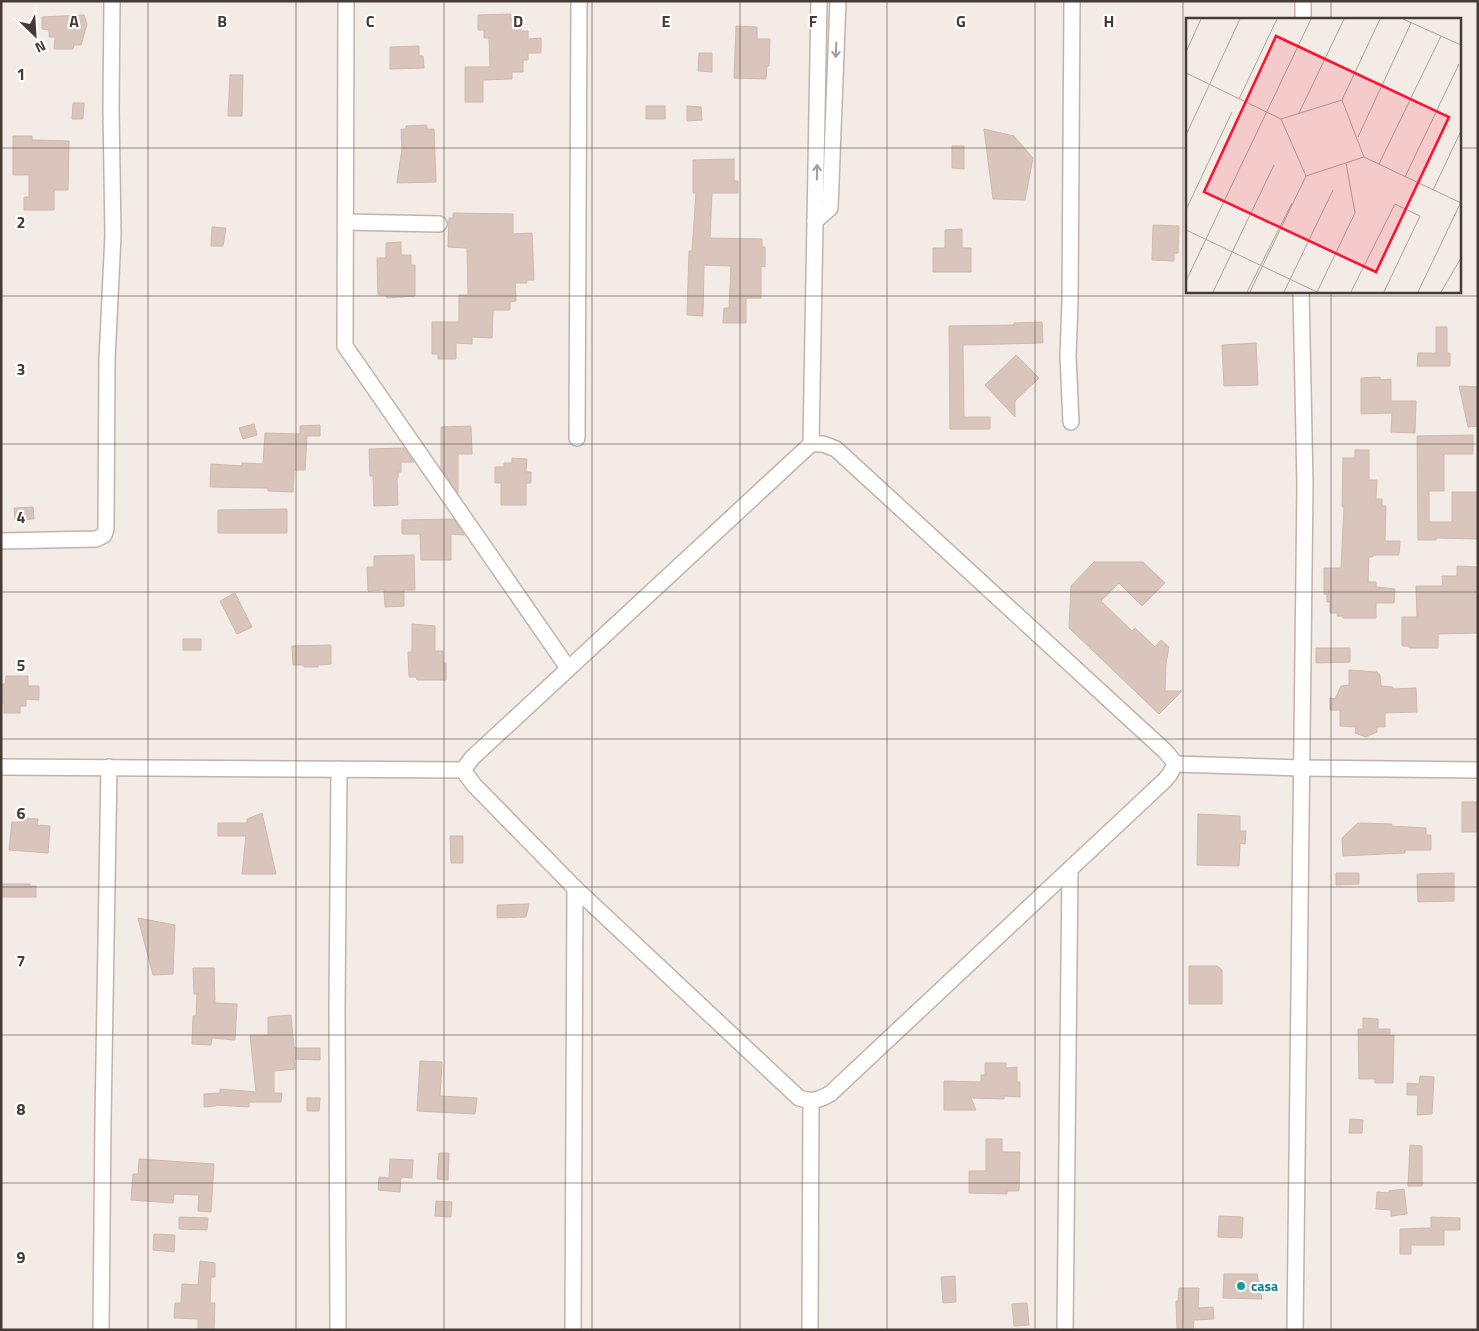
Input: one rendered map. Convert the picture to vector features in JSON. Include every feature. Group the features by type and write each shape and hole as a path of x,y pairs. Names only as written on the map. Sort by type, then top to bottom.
{"street":[{"path":"1,541 96,539 104,536 106,530 107,360 113,235 112,1"},
{"path":"346,1 345,346 568,668"},
{"path":"578,438 579,1"},
{"path":"811,444 819,1"},
{"path":"815,221 830,208 838,1"},
{"path":"1070,422 1068,356 1072,1"},
{"path":"1303,18 1304,1"},
{"path":"346,222 439,224"},
{"path":"1296,1330 1305,485 1302,292"},
{"path":"463,770 472,758 568,668 811,444 823,444 836,449 1165,751 1175,764"},
{"path":"1175,764 1301,768 1478,770"},
{"path":"463,770 474,785 576,888 799,1098 810,1101 823,1098 831,1093 1165,780 1175,764"},
{"path":"1,767 463,770"},
{"path":"101,1330 102,1119 109,767"},
{"path":"338,1330 337,1007 339,769"},
{"path":"1065,1330 1070,869"},
{"path":"573,1330 576,888"},
{"path":"810,1101 810,1330"}],"building":[{"path":"511,14 511,19 521,19 521,31 528,31 528,39 541,38 541,53 528,53 528,60 523,60 523,72 512,72 512,79 483,80 483,102 465,102 465,67 490,67 489,38 484,38 484,30 478,30 478,15"},
{"path":"84,15 87,24 81,45 74,45 73,49 54,49 55,37 49,37 49,30 42,29 42,17"},
{"path":"736,26 757,27 757,39 770,39 769,66 767,66 766,79 734,78"},
{"path":"419,46 419,56 423,56 424,68 390,69 390,47"},
{"path":"699,53 712,53 712,72 698,71"},
{"path":"230,75 243,75 242,116 228,116"},
{"path":"73,103 84,103 83,119 72,119"},
{"path":"646,106 665,106 665,119 646,119"},
{"path":"687,106 701,107 702,120 687,121"},
{"path":"427,125 427,129 434,129 436,182 397,183 402,148 401,129 406,129 406,126"},
{"path":"984,129 1014,136 1033,158 1025,200 993,199"},
{"path":"13,136 32,136 32,140 69,141 68,190 54,190 54,210 24,210 24,197 29,197 29,175 13,175"},
{"path":"952,146 964,146 964,169 952,168"},
{"path":"734,159 734,181 738,181 738,193 712,193 710,238 762,239 762,247 765,247 765,267 761,266 761,298 746,298 746,323 723,323 724,308 729,308 731,266 704,265 703,316 687,315 689,251 692,251 696,193 693,193 693,160"},
{"path":"453,213 513,214 513,234 532,233 534,280 527,280 527,283 515,283 516,301 510,302 510,310 493,310 492,338 472,337 472,344 456,343 456,359 438,359 438,354 432,354 432,322 459,322 459,295 468,295 467,248 448,247 449,218 453,218"},
{"path":"1153,225 1179,226 1178,253 1174,253 1174,261 1152,260"},
{"path":"212,227 226,228 223,246 211,246"},
{"path":"962,229 962,248 971,248 971,272 933,272 933,248 945,248 945,230"},
{"path":"401,242 401,255 411,255 411,265 415,265 415,296 387,298 386,295 378,295 377,258 386,258 386,243"},
{"path":"1042,322 1043,343 963,345 964,417 990,417 990,429 950,429 949,326 1014,325 1014,323"},
{"path":"1436,327 1447,327 1447,353 1450,353 1450,366 1417,366 1418,353 1436,353"},
{"path":"1256,343 1258,385 1224,386 1222,345"},
{"path":"1016,355 1039,378 1015,401 1015,417 985,385"},
{"path":"1380,377 1380,380 1391,379 1391,401 1416,401 1415,433 1391,432 1392,413 1361,414 1361,378"},
{"path":"1459,386 1478,387 1478,426 1468,427"},
{"path":"254,424 257,435 243,439 239,428"},
{"path":"320,425 320,436 307,436 305,470 294,470 293,492 268,491 268,488 210,487 211,464 242,466 242,463 263,464 265,433 300,434 300,426"},
{"path":"471,426 472,454 458,454 458,493 441,468 441,427"},
{"path":"1473,435 1473,454 1444,454 1444,491 1429,491 1429,522 1452,522 1452,492 1478,492 1478,539 1436,538 1436,540 1418,540 1417,436"},
{"path":"404,448 414,462 401,462 401,472 398,472 397,478 398,505 374,506 373,476 370,476 369,449"},
{"path":"1355,450 1369,450 1369,480 1377,480 1376,499 1382,499 1382,506 1386,506 1385,541 1400,541 1399,555 1373,555 1373,557 1369,557 1368,582 1376,582 1376,587 1395,589 1394,603 1376,603 1376,618 1343,618 1343,616 1337,616 1337,613 1330,613 1330,602 1327,602 1327,594 1324,594 1324,568 1341,568 1344,507 1342,507 1343,458 1355,458"},
{"path":"512,458 527,459 526,472 531,472 531,483 526,483 526,505 501,505 501,483 495,483 495,467 504,467 504,463 512,463"},
{"path":"33,507 34,519 15,520 14,508"},
{"path":"287,509 287,533 218,533 218,510"},
{"path":"454,519 464,535 451,534 451,560 421,560 420,534 402,534 402,520"},
{"path":"414,555 415,590 404,590 404,606 385,607 384,590 368,591 367,567 374,567 374,556"},
{"path":"1094,562 1143,562 1165,583 1142,606 1119,583 1101,601 1132,631 1135,628 1155,647 1161,640 1169,647 1165,691 1182,691 1159,714 1069,628 1071,586"},
{"path":"1457,566 1478,567 1478,633 1438,634 1438,648 1409,648 1409,646 1402,646 1402,617 1417,617 1416,586 1443,586 1442,576 1457,576"},
{"path":"235,593 252,627 237,634 220,601"},
{"path":"412,624 435,626 435,651 443,651 443,663 446,663 446,680 417,680 416,677 409,677 408,652 412,652"},
{"path":"183,639 201,639 201,650 183,650"},
{"path":"331,645 331,664 318,665 318,667 293,665 292,646"},
{"path":"1316,648 1350,648 1350,662 1316,663"},
{"path":"1349,670 1377,672 1380,675 1381,686 1393,687 1393,689 1416,688 1417,712 1385,713 1385,727 1377,727 1377,732 1366,737 1355,733 1356,727 1340,726 1340,710 1330,710 1330,698 1335,699 1341,686 1349,685"},
{"path":"6,676 28,676 28,686 39,686 39,700 26,699 26,706 20,706 20,713 4,713 4,703 1,703 1,684 5,684"},
{"path":"1462,802 1478,802 1478,832 1462,832"},
{"path":"262,813 276,874 242,874 246,836 218,836 218,823 247,823 247,819"},
{"path":"1198,814 1240,816 1240,831 1246,831 1245,844 1240,843 1239,866 1197,865"},
{"path":"21,818 38,819 37,825 50,826 48,853 9,850 12,822 21,822"},
{"path":"1358,823 1426,828 1426,835 1431,835 1431,850 1405,850 1405,853 1343,856 1342,838"},
{"path":"450,836 463,836 463,863 451,863"},
{"path":"1336,873 1359,873 1359,884 1336,885"},
{"path":"1454,873 1454,901 1418,902 1417,874"},
{"path":"1,884 30,884 30,886 36,886 36,897 1,897"},
{"path":"529,904 526,917 497,918 497,905"},
{"path":"138,918 175,925 173,974 153,975"},
{"path":"1189,966 1217,966 1222,970 1222,1004 1189,1004"},
{"path":"193,968 214,968 215,1003 237,1004 235,1040 212,1038 211,1045 192,1044 193,1016 196,1016 197,994 194,994"},
{"path":"291,1015 294,1048 320,1048 320,1060 294,1059 295,1069 274,1071 274,1093 282,1093 281,1102 249,1102 249,1107 216,1105 204,1107 204,1094 220,1093 220,1089 256,1092 250,1035 268,1035 268,1017"},
{"path":"1363,1018 1378,1019 1378,1029 1390,1029 1390,1036 1394,1035 1393,1083 1375,1083 1375,1079 1359,1079 1358,1029 1363,1029"},
{"path":"420,1061 442,1062 440,1096 477,1098 475,1114 417,1111"},
{"path":"985,1063 1006,1063 1006,1068 1017,1067 1020,1097 1004,1096 1004,1099 971,1098 976,1110 944,1110 944,1081 981,1082 981,1075 985,1075"},
{"path":"1420,1076 1434,1077 1432,1114 1417,1115 1418,1095 1407,1095 1407,1083 1419,1084"},
{"path":"307,1098 320,1098 319,1111 307,1111"},
{"path":"1350,1119 1363,1120 1362,1133 1349,1133"},
{"path":"986,1139 1002,1139 1002,1152 1020,1152 1019,1191 1007,1191 1007,1194 969,1193 969,1171 986,1171"},
{"path":"1410,1145 1422,1146 1422,1186 1408,1186"},
{"path":"439,1153 449,1153 448,1180 437,1179"},
{"path":"139,1159 214,1164 211,1212 198,1211 199,1195 174,1194 173,1203 131,1200 133,1174 138,1174"},
{"path":"390,1159 413,1160 412,1178 401,1177 400,1192 378,1190 379,1177 389,1178"},
{"path":"1404,1189 1407,1214 1391,1216 1391,1210 1376,1209 1377,1192 1389,1193 1389,1191"},
{"path":"436,1201 452,1202 451,1217 435,1216"},
{"path":"1219,1216 1243,1217 1242,1238 1218,1237"},
{"path":"179,1217 208,1218 207,1230 179,1229"},
{"path":"1431,1217 1460,1218 1460,1230 1444,1230 1444,1245 1411,1245 1411,1254 1400,1254 1400,1229 1431,1228"},
{"path":"154,1234 175,1235 174,1252 153,1250"},
{"path":"200,1261 215,1263 215,1277 211,1277 210,1303 215,1303 214,1330 198,1330 198,1319 174,1318 175,1303 181,1303 182,1284 198,1285"},
{"name":"casa","path":"1224,1274 1257,1274 1262,1299 1223,1298"},
{"path":"955,1276 956,1302 943,1303 941,1277"},
{"path":"1179,1288 1199,1288 1198,1308 1213,1307 1214,1319 1194,1320 1193,1330 1177,1330 1176,1301 1178,1301"},
{"path":"1027,1303 1029,1325 1014,1326 1012,1304"}],"place":[{"name":"casa","path":"1241,1286"}]}
